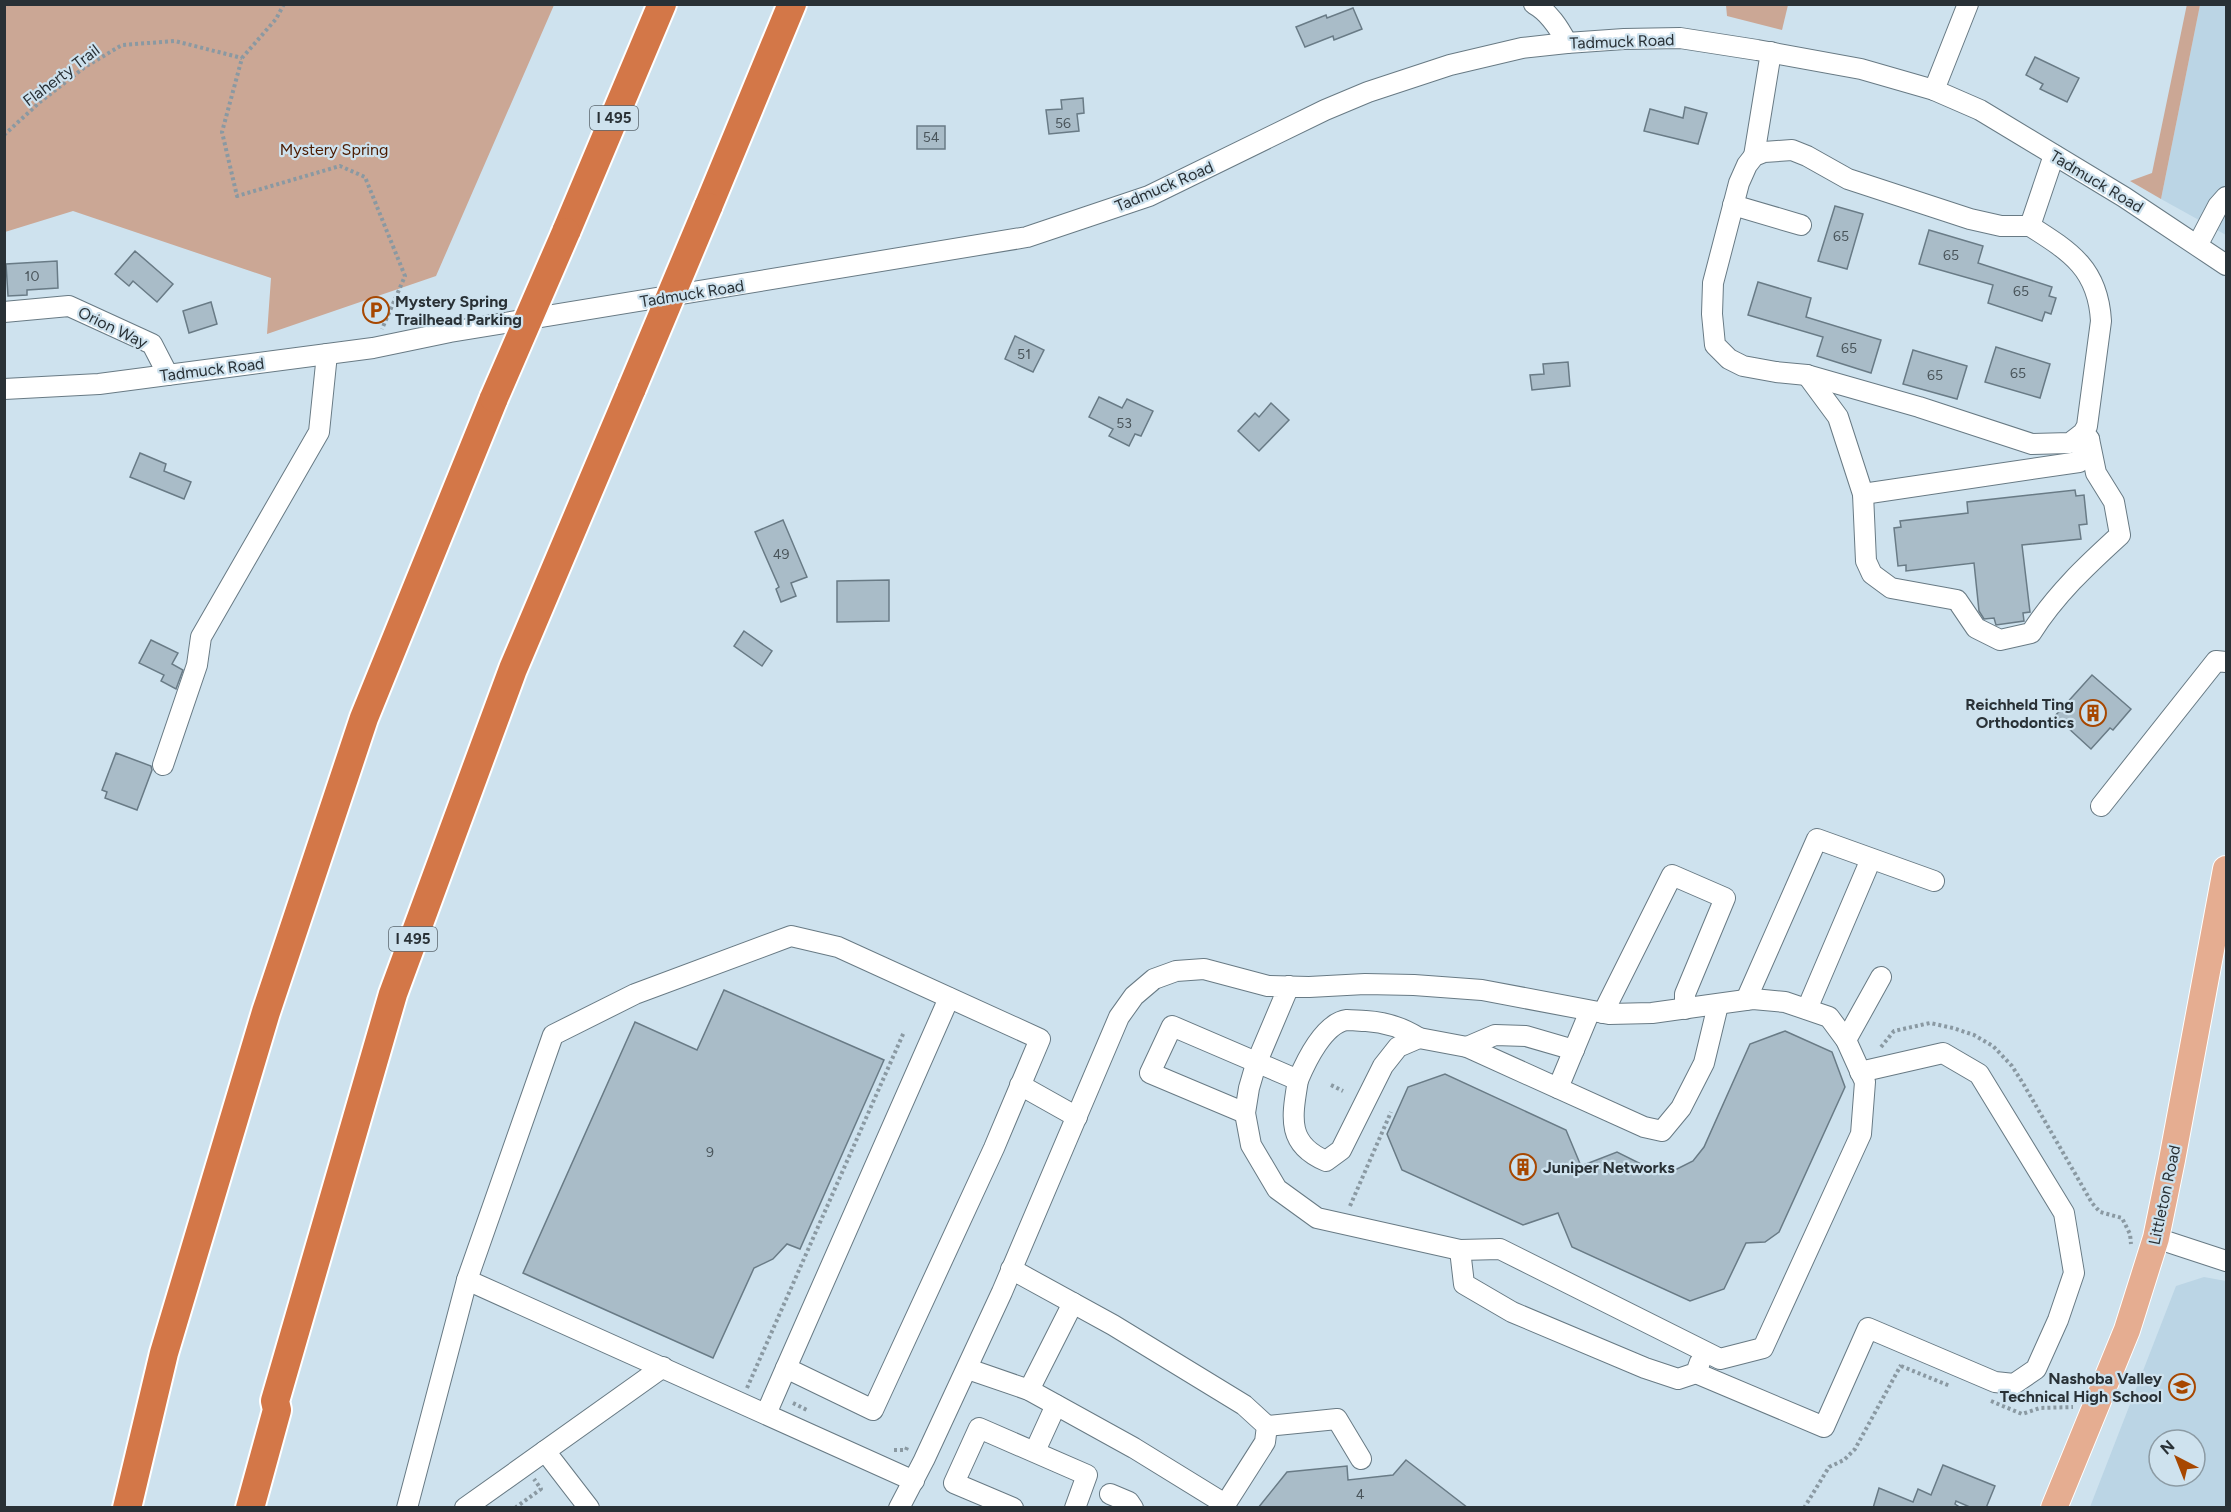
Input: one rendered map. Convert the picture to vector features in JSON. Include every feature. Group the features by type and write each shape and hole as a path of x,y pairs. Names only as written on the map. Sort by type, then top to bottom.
{"highway":[{"name":"I 495","path":"127,1508 165,1353 266,1012 364,718 494,398 662,4"},
{"name":"I 495","path":"250,1508 277,1410 275,1401 393,994 513,669 792,4"}],"main road":[{"name":"Littleton Road","path":"2054,1508 2127,1330 2156,1238 2226,869"}],"street":[{"path":"1534,4 1557,26 1567,42"},
{"path":"1934,90 1968,4"},
{"name":"Tadmuck Road","path":"4,390 99,384 374,348 450,332 1027,237 1149,196 1325,110 1368,92 1450,65 1522,48 1567,42 1680,38 1861,69 1934,90 1980,110 2124,196 2226,265"},
{"path":"1771,52 1754,156 1739,183 1713,283 1712,314 1715,345 1729,359 1743,366 1807,375 1918,407 2032,444 2070,443 2086,436"},
{"path":"1754,156 1777,150 1792,150 1848,179 1970,219 2001,226 2030,226 2073,256 2097,290 2101,321 2086,436 2079,462 1863,494"},
{"path":"2030,226 2054,155"},
{"path":"2198,244 2218,206 2226,197"},
{"path":"1733,205 1801,225"},
{"name":"Orion Way","path":"4,312 69,306 152,344 168,375"},
{"path":"163,765 197,665 201,638 319,432 327,354"},
{"path":"1807,375 1838,417 1863,494 1866,561 1872,574 1892,588 1957,600 1976,628 2000,639 2031,633 2064,588 2120,535 2114,502 2096,472 2086,436"},
{"path":"2101,806 2216,661 2226,662"},
{"path":"1746,1000 1817,839 1935,881"},
{"path":"1807,1009 1871,859"},
{"path":"1558,1088 1574,1050 1672,875 1725,898 1685,994 1685,1009"},
{"path":"407,1508 468,1280 553,1035 635,994 790,936 838,947 1040,1039 994,1148 873,1410 786,1368"},
{"path":"899,1508 968,1369 1119,1017 1134,996 1154,979 1176,971 1204,969 1268,986 1414,985 1482,990 1597,1012 1652,1013 1746,1000 1785,1002 1830,1017 1846,1040 1865,1082 1861,1134 1763,1348 1720,1359 1500,1249 1460,1250 1317,1218 1277,1189 1251,1145 1245,1113 1256,1064 1289,986"},
{"path":"1846,1040 1881,977"},
{"path":"766,1414 949,998"},
{"path":"1419,1038 1398,1047 1383,1066 1341,1150 1326,1161 1310,1154 1298,1140 1292,1116 1298,1080 1310,1053 1325,1033 1345,1020 1393,1026 1419,1038 1467,1047 1644,1127 1662,1131 1682,1108 1704,1063 1718,1005"},
{"path":"1245,1113 1150,1073 1172,1026 1256,1064 1298,1080"},
{"path":"1467,1047 1495,1035 1526,1036 1574,1050"},
{"path":"1460,1250 1464,1284 1512,1312 1645,1368 1678,1379 1696,1373 1824,1427 1868,1328 1995,1382 2014,1384 2036,1369 2058,1320 2074,1273 2064,1213 1979,1074 1943,1053 1860,1072"},
{"path":"1020,1085 1077,1117"},
{"path":"2156,1238 2226,1261"},
{"path":"1011,1269 1113,1325 1244,1406 1267,1426 1337,1419 1361,1459"},
{"path":"468,1280 914,1481"},
{"path":"1029,1390 1073,1303"},
{"path":"1696,1373 1703,1351"},
{"path":"465,1508 663,1368"},
{"path":"968,1369 1029,1390 1134,1448 1224,1506 1265,1442 1267,1426"},
{"path":"1035,1451 1056,1405"},
{"path":"1013,1508 954,1483 979,1428 1087,1475 1075,1508"},
{"path":"545,1451 589,1508"},
{"path":"1110,1494 1129,1502 1133,1508"}],"path":[{"path":"284,4 276,19 242,58 222,132 237,196 340,166 365,177 405,276 374,348"},
{"name":"Flaherty Trail","path":"4,135 26,117 39,102 85,67 122,45 176,41 242,58"},
{"path":"1878,1050 1894,1031 1930,1023 1974,1035 1993,1046 2012,1066 2024,1085 2092,1203 2100,1212 2122,1218 2130,1234 2131,1252"},
{"path":"746,1391 904,1032"},
{"path":"1331,1085 1343,1091"},
{"path":"1344,1224 1391,1112"},
{"path":"1804,1508 1829,1467 1844,1460 1855,1449 1912,1346"},
{"path":"1900,1366 1956,1388"},
{"path":"1989,1401 2022,1414 2040,1408 2076,1407"},
{"path":"793,1403 813,1413"},
{"path":"893,1450 906,1450 909,1443"},
{"path":"515,1508 541,1488 534,1479 539,1475"}],"shaded area":[{"path":"2200,5 2226,5 2226,235 2161,199"},
{"name":"Nashoba Valley Technical High School","path":"2204,1277 2226,1281 2226,1507 2090,1507 2176,1286"}],"green space":[{"name":"Mystery Spring","path":"5,4 554,5 436,276 267,334 271,278 73,211 5,232"},
{"path":"1726,4 1788,5 1782,30 1727,16"},
{"path":"2187,4 2200,5 2161,199 2130,181 2152,173"}],"building":[{"path":"1353,8 1362,29 1334,40 1333,36 1305,47 1296,27 1326,15 1327,18"},
{"path":"2035,57 2079,78 2067,102 2040,89 2043,84 2026,75"},
{"path":"1083,98 1084,113 1077,114 1079,131 1049,134 1046,110 1062,109 1061,100"},
{"path":"1685,107 1707,113 1698,144 1644,131 1650,109 1683,118"},
{"path":"917,126 945,126 945,149 917,149"},
{"path":"1835,206 1863,214 1847,269 1818,261"},
{"path":"1929,230 1983,246 1978,263 2052,287 2049,296 2056,298 2051,314 2045,312 2042,321 1988,303 1993,285 1919,264"},
{"path":"135,251 173,284 157,302 133,281 129,286 115,274"},
{"path":"57,261 58,288 27,290 27,295 8,296 6,264"},
{"path":"1758,282 1811,298 1806,317 1881,340 1871,373 1817,356 1823,337 1748,315"},
{"path":"211,302 217,324 189,333 183,311"},
{"path":"1015,336 1044,350 1033,372 1005,359"},
{"path":"1996,347 2050,364 2040,398 1985,382"},
{"path":"1913,350 1967,366 1957,399 1903,384"},
{"path":"1568,362 1570,386 1532,390 1530,375 1544,374 1543,364"},
{"path":"1099,397 1122,408 1127,399 1153,411 1141,436 1135,434 1129,446 1109,436 1113,429 1089,417"},
{"path":"1271,403 1289,420 1259,451 1238,431 1255,413 1259,417"},
{"path":"140,453 166,464 164,471 191,482 184,499 130,477"},
{"path":"2075,490 2076,496 2084,495 2087,524 2079,525 2081,539 2022,545 2030,612 2023,613 2024,621 1996,625 1994,618 1984,619 1979,611 1974,563 1906,571 1906,565 1898,566 1894,528 1901,527 1900,521 1968,513 1967,502"},
{"path":"783,520 807,577 791,583 796,596 781,602 776,589 779,587 755,532"},
{"path":"889,580 889,621 837,622 837,581"},
{"path":"744,631 772,651 762,666 734,646"},
{"path":"151,640 178,653 172,664 183,670 176,689 161,681 164,675 139,663"},
{"name":"Reichheld Ting Orthodontics","path":"2092,675 2131,709 2113,730 2110,728 2091,749 2055,716"},
{"path":"116,753 151,766 152,770 137,810 105,798 107,792 102,790"},
{"path":"724,990 884,1060 800,1249 787,1244 773,1259 754,1268 713,1358 523,1273 635,1022 697,1050"},
{"name":"Juniper Networks","path":"1785,1031 1832,1052 1845,1087 1779,1232 1765,1242 1746,1243 1724,1289 1690,1301 1572,1247 1558,1213 1523,1225 1402,1170 1387,1134 1408,1087 1445,1074 1566,1130 1581,1166 1617,1152 1653,1170 1677,1169 1693,1161 1704,1147 1750,1044"},
{"path":"1406,1460 1468,1508 1258,1508 1287,1472 1347,1466 1348,1480 1393,1475"},
{"path":"1943,1465 1995,1486 1986,1508 1972,1508 1956,1501 1955,1504 1961,1508 1873,1508 1879,1488 1913,1502 1918,1489 1931,1495"}],"place":[{"name":"Mystery Spring Trailhead Parking","path":"376,310"},
{"name":"Reichheld Ting Orthodontics","path":"2093,713"},
{"name":"Juniper Networks","path":"1523,1167"},
{"name":"Nashoba Valley Technical High School","path":"2182,1387"}]}
